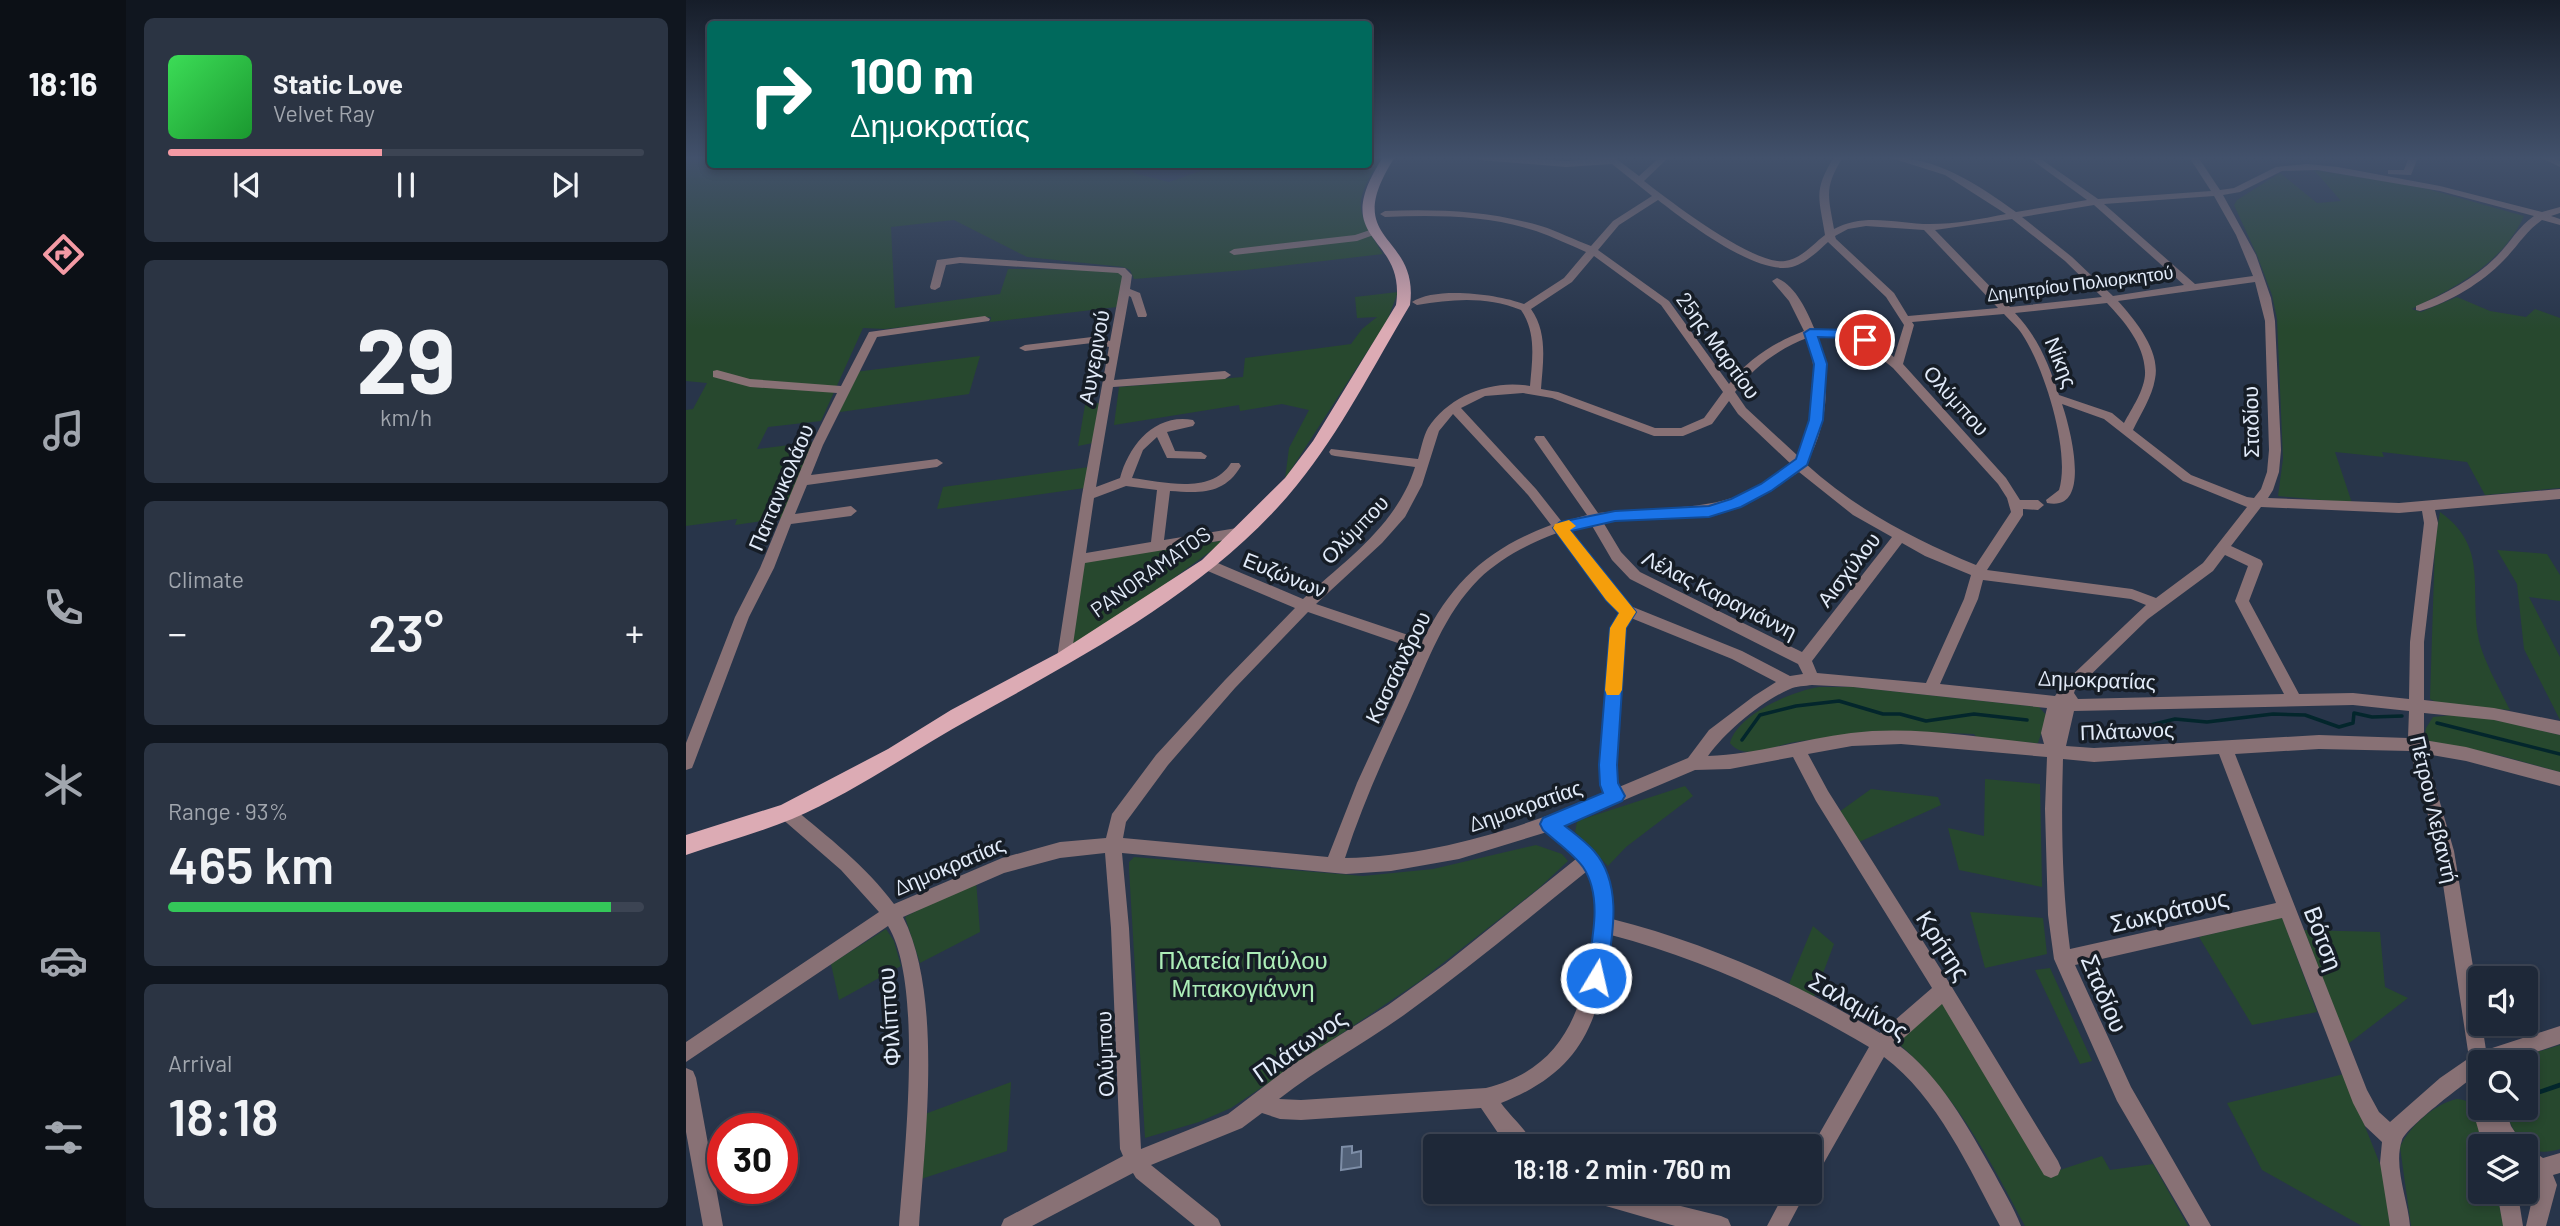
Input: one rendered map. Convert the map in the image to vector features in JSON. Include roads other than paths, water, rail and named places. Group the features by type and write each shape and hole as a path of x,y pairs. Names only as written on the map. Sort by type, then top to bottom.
{"main road":[{"name":"PANORAMATOS","path":"686,845 786,812 895,755 958,716 1064,658 1208,565 1243,533 1291,482 1401,310 1406,290 1405,275 1368,214"}],"street":[{"name":"25ης Μαρτίου","path":"1462,214 1497,218 1540,229 1593,251 1665,303 1742,411 1799,465 1846,503 1899,537 1978,573 2009,580 2132,593 2157,604"},
{"path":"1525,308 1567,280 1616,223 1630,214"},
{"path":"1686,214 1745,252 1773,264 1796,262 1830,234 1842,227 1861,223 1928,228 2025,214"},
{"path":"1827,214 1830,234 1835,244 1890,295 1906,318 1909,325 1897,365"},
{"path":"2012,214 2110,299 2132,325 2145,346 2151,369 2148,385 2127,430"},
{"path":"2110,214 2190,286"},
{"name":"Σταδίου","path":"2201,1226 2124,1094 2063,959 2057,915 2053,809 2055,753 2061,739 2063,704 2070,686 2157,604 2202,573 2257,503 2272,478 2275,450 2270,321 2259,278 2240,228 2232,214"},
{"path":"2536,214 2560,222"},
{"path":"2420,309 2454,293 2483,273 2542,214"},
{"name":"Νίκης","path":"1928,228 2025,331 2036,347 2056,398 2070,465 2069,482 2064,494 2052,500"},
{"path":"1234,252 1357,238 1376,231"},
{"name":"Αυγερινού","path":"935,287 941,262 960,260 1121,270 1126,275 1088,495 1064,658"},
{"name":"Δημητρίου Πολιορκητού","path":"1906,318 2004,311 2110,299 2259,278"},
{"path":"1777,281 1798,305 1821,364 1816,420 1799,465"},
{"path":"1124,291 1136,295 1142,315"},
{"path":"1417,302 1481,295 1496,297 1525,308 1531,315 1538,346 1535,390"},
{"name":"Παπανικολάου","path":"686,763 742,617 767,568 843,390 873,334 985,319"},
{"name":"Ολύμπου","path":"1135,1161 1128,1135 1123,982 1112,845 1118,819 1146,780 1230,684 1305,606 1377,540 1400,514 1413,491 1435,427 1453,407 1468,397 1487,391 1535,390 1647,430 1666,434 1688,430 1705,424 1743,373 1783,343 1810,333 1849,334 1872,345 1897,365 2002,481 2017,508"},
{"path":"1026,348 1092,340 1114,345"},
{"path":"717,374 750,383 843,390"},
{"path":"1109,384 1225,374"},
{"path":"2056,398 2101,413 2127,430 2191,481 2233,498 2257,503 2361,509 2428,507 2560,494"},
{"path":"1453,407 1532,492 1611,596 1628,612 1737,655 1788,682"},
{"path":"1125,481 1129,465 1143,440 1176,424 1189,423"},
{"path":"1160,430 1171,455 1201,456"},
{"name":"Λέλας Καραγιάννη","path":"1540,439 1596,519 1616,558 1637,578 1804,660 1812,679"},
{"path":"1335,452 1422,464"},
{"path":"802,481 937,463"},
{"name":"Κασσάνδρου","path":"1334,865 1361,793 1426,647 1456,598 1475,575 1528,539 1560,528 1596,519 1692,514 1724,508 1766,488 1799,465"},
{"path":"1088,495 1125,481 1183,489 1216,482 1227,477 1235,466"},
{"path":"1157,547 1164,488"},
{"path":"1931,689 1971,599 1978,573 2017,508 2038,505"},
{"name":"Πέτρου Λεβαντή","path":"2428,507 2431,523 2417,642 2416,745 2446,850 2477,1050"},
{"path":"786,520 851,511"},
{"path":"1079,559 1243,533"},
{"name":"Αισχύλου","path":"1804,660 1899,537"},
{"path":"2223,548 2256,564 2242,601 2294,698"},
{"name":"Ευζώνων","path":"1208,565 1305,606 1426,647"},
{"path":"1616,796 1609,785 1608,765 1618,628 1628,612"},
{"name":"Σταδίου","path":"2063,704 2080,687 2088,670"},
{"name":"Δημοκρατίας","path":"686,1053 891,915 985,872 1060,850 1112,845 1170,848 1334,865 1383,864 1443,855 1497,842 1549,824 1694,763 1714,736 1759,700 1788,682 1812,679 2097,706 2294,698 2353,699 2494,714 2560,728"},
{"path":"2080,687 2088,700 2097,706"},
{"name":"Πλάτωνος","path":"1694,763 1730,762 1852,739 1901,737 2095,755 2319,742 2416,745 2466,754 2560,779"},
{"name":"Κρήτης","path":"1798,748 1828,807 1944,990 2050,1168"},
{"name":"Βότση","path":"2225,749 2362,1102 2375,1123 2391,1137"},
{"name":"Φιλίππου","path":"786,812 859,874 899,927 908,952 915,993 917,1060 909,1226"},
{"path":"1262,1102 1280,1109 1301,1110 1486,1098 1509,1090 1544,1072 1569,1047 1583,1022 1592,995 1604,925 1602,883 1589,859 1549,824"},
{"name":"Πλάτωνος","path":"1010,1226 1135,1161 1226,1125 1451,970 1589,859"},
{"name":"Σωκράτους","path":"2063,959 2287,909"},
{"name":"Σαλαμίνος","path":"1604,925 1669,943 1730,965 1829,1015 1881,1045 1907,1064 1936,1100 1975,1161 2011,1226"},
{"path":"1822,1147 1881,1045 1944,990"},
{"path":"2515,1050 2560,1035"},
{"path":"2400,1226 2389,1155 2391,1137 2406,1119 2468,1071"},
{"path":"686,1078 713,1226"},
{"path":"1486,1098 1513,1134"},
{"path":"1135,1161 1161,1188 1211,1226"},
{"path":"2536,1226 2551,1166"},
{"path":"2538,1195 2544,1193"},
{"path":"1631,1204 1721,1226"},
{"path":"1777,1226 1789,1204"},
{"path":"2509,1204 2513,1226"}],"waterway":[{"path":"1742,740 1760,715 1796,706 1839,701 1883,714 1900,714 1926,721 1974,714 2027,720"},
{"path":"2090,734 2122,732 2175,719 2207,722 2273,714 2305,715 2339,727 2353,723 2354,713 2372,717 2402,716"},
{"path":"2437,723 2560,754"},
{"path":"2538,1093 2560,1085"}],"park label":[{"name":"Πλατεία Παύλου Μπακογιάννη","path":"1243,973"}]}
